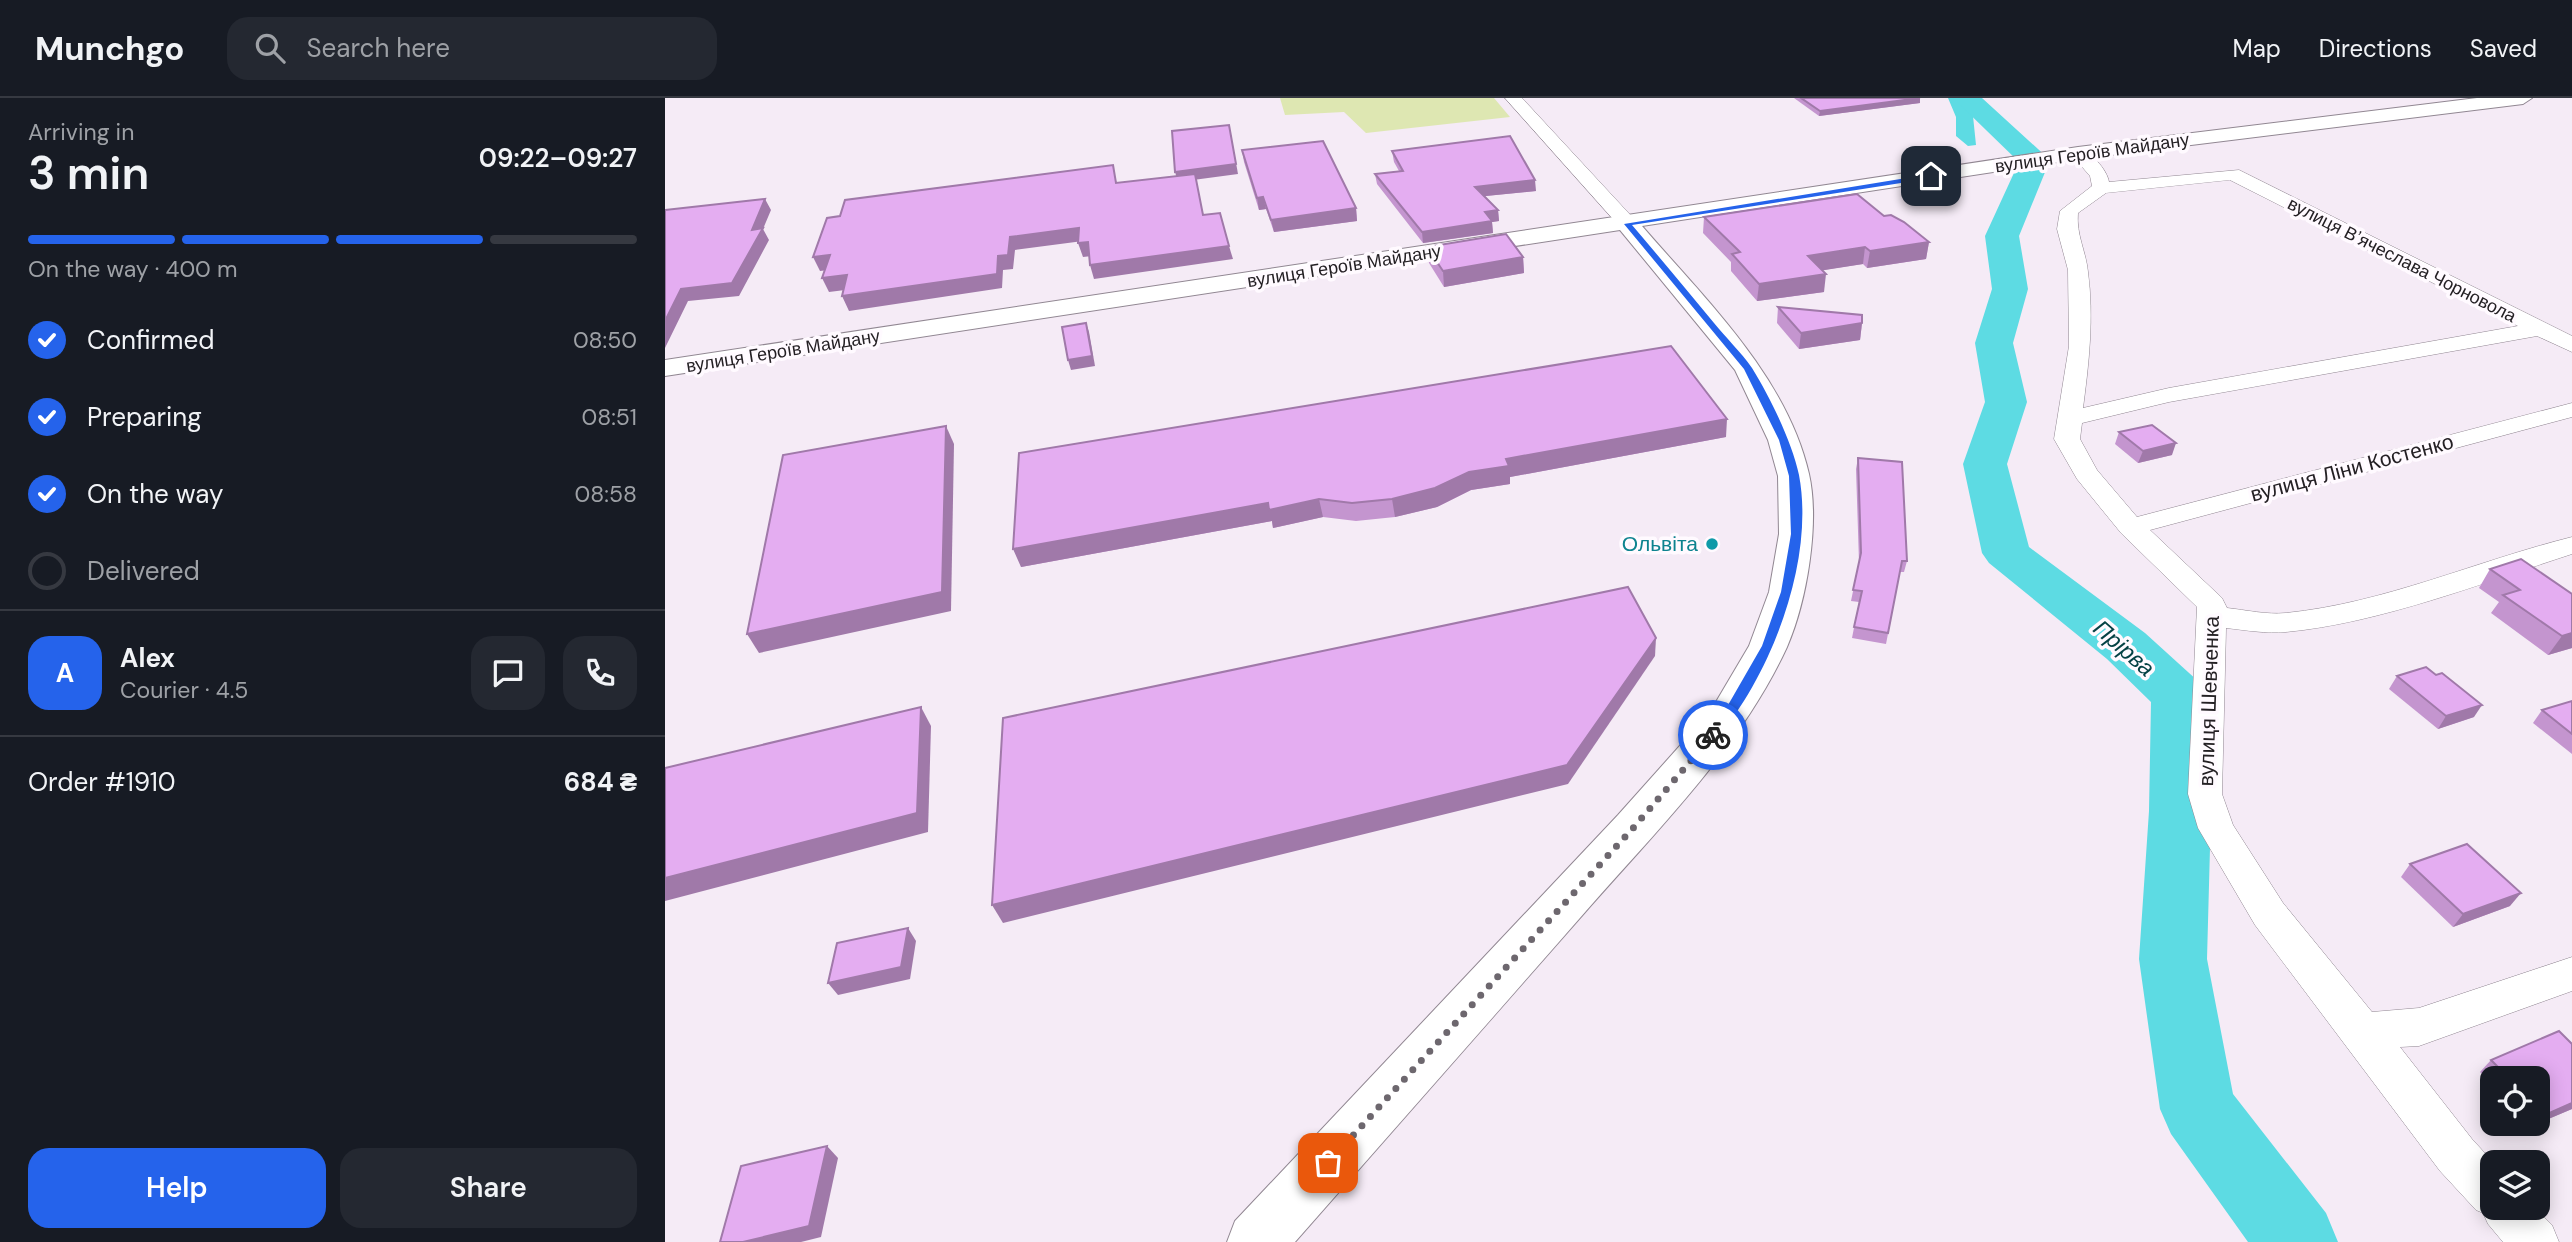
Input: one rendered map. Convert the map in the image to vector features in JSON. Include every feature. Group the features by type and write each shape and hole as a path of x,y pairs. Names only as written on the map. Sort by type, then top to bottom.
{"street":[{"path":"1256,1242 1634,827 1724,722 1768,646 1787,592 1796,534 1794,476 1783,440 1748,369 1627,224 1513,98"},
{"name":"вулиця Героїв Майдану","path":"665,369 2078,153 2523,98"},
{"path":"2078,153 2099,175 2101,188"},
{"name":"вулиця Вʼячеслава Чорновола","path":"2101,188 2233,174 2572,345"},
{"name":"вулиця Шевченка","path":"2101,188 2069,211 2067,229 2078,270 2080,346 2067,439 2086,473 2131,527 2212,605 2205,794 2216,828 2269,914 2363,1031 2456,1155 2480,1181"},
{"path":"2068,419 2169,395 2540,329"},
{"name":"вулиця Ліни Костенко","path":"2131,527 2572,410"},
{"path":"2213,617 2283,623 2333,615 2414,595 2572,545"},
{"path":"2363,1031 2419,1027 2572,974"},
{"path":"2515,1220 2535,1242"}],"green space":[{"path":"1280,98 1494,98 1510,117 1366,133 1344,112 1285,115"}],"water":[{"path":"1948,98 1982,98 1973,116 1976,145 1968,146 1956,136 1956,117"}],"building":[{"path":"1801,98 1920,98 1820,111"},
{"path":"1229,125 1236,164 1175,172 1172,131"},
{"path":"1510,136 1535,180 1475,187 1498,210 1485,212 1492,221 1422,232 1375,174 1403,171 1392,151"},
{"path":"1323,141 1356,208 1271,220 1263,197 1257,198 1242,150"},
{"path":"1113,165 1116,183 1195,174 1203,215 1220,213 1229,246 1090,265 1088,242 1078,243 1079,228 1010,237 1008,255 998,256 997,274 842,296 847,275 822,278 830,255 813,257 827,218 840,216 845,200"},
{"path":"1857,194 1884,216 1891,215 1904,222 1929,242 1870,251 1865,247 1808,256 1826,274 1759,284 1732,254 1740,252 1704,217"},
{"path":"765,199 752,230 763,228 732,283 681,289 665,321 665,210"},
{"path":"1506,234 1523,257 1443,271 1427,247"},
{"path":"1778,307 1862,315 1862,323 1801,333"},
{"path":"1086,323 1092,356 1068,360 1062,327"},
{"path":"1671,346 1727,419 1506,459 1509,466 1469,472 1435,488 1392,499 1352,503 1319,499 1269,510 1268,503 1013,549 1019,453"},
{"path":"2152,425 2176,443 2143,451 2119,432"},
{"path":"946,426 942,592 747,634 783,455"},
{"path":"1858,458 1902,462 1907,561 1902,561 1888,633 1854,627 1862,591 1853,590 1861,553"},
{"path":"2521,559 2572,594 2572,633 2562,636 2503,595 2520,590 2490,569"},
{"path":"1628,587 1656,638 1567,765 992,905 1003,718"},
{"path":"2426,667 2436,675 2442,673 2482,705 2446,716 2397,676"},
{"path":"2572,701 2572,734 2542,710"},
{"path":"921,707 917,813 665,878 665,768"},
{"path":"2467,844 2521,893 2463,914 2410,864"},
{"path":"908,928 901,967 828,983 837,943"},
{"path":"2559,1031 2572,1044 2572,1103 2550,1113 2550,1066 2497,1066 2491,1060"},
{"path":"827,1146 809,1226 743,1242 720,1242 741,1166"}],"waterway":[{"name":"Прірва","path":"1966,98 2035,160 2002,236 2010,289 1994,343 2006,402 1985,464 2006,553 2126,646 2179,696 2180,811 2173,959 2198,1109 2297,1242"}],"way so far":[{"path":"1328,1163 1634,827 1713,735"}],"place":[{"name":"Ольвіта","path":"1712,544"}],"route":[{"path":"1713,735 1724,722 1768,646 1787,592 1796,534 1794,476 1783,440 1748,369 1627,224 1931,176"}]}
